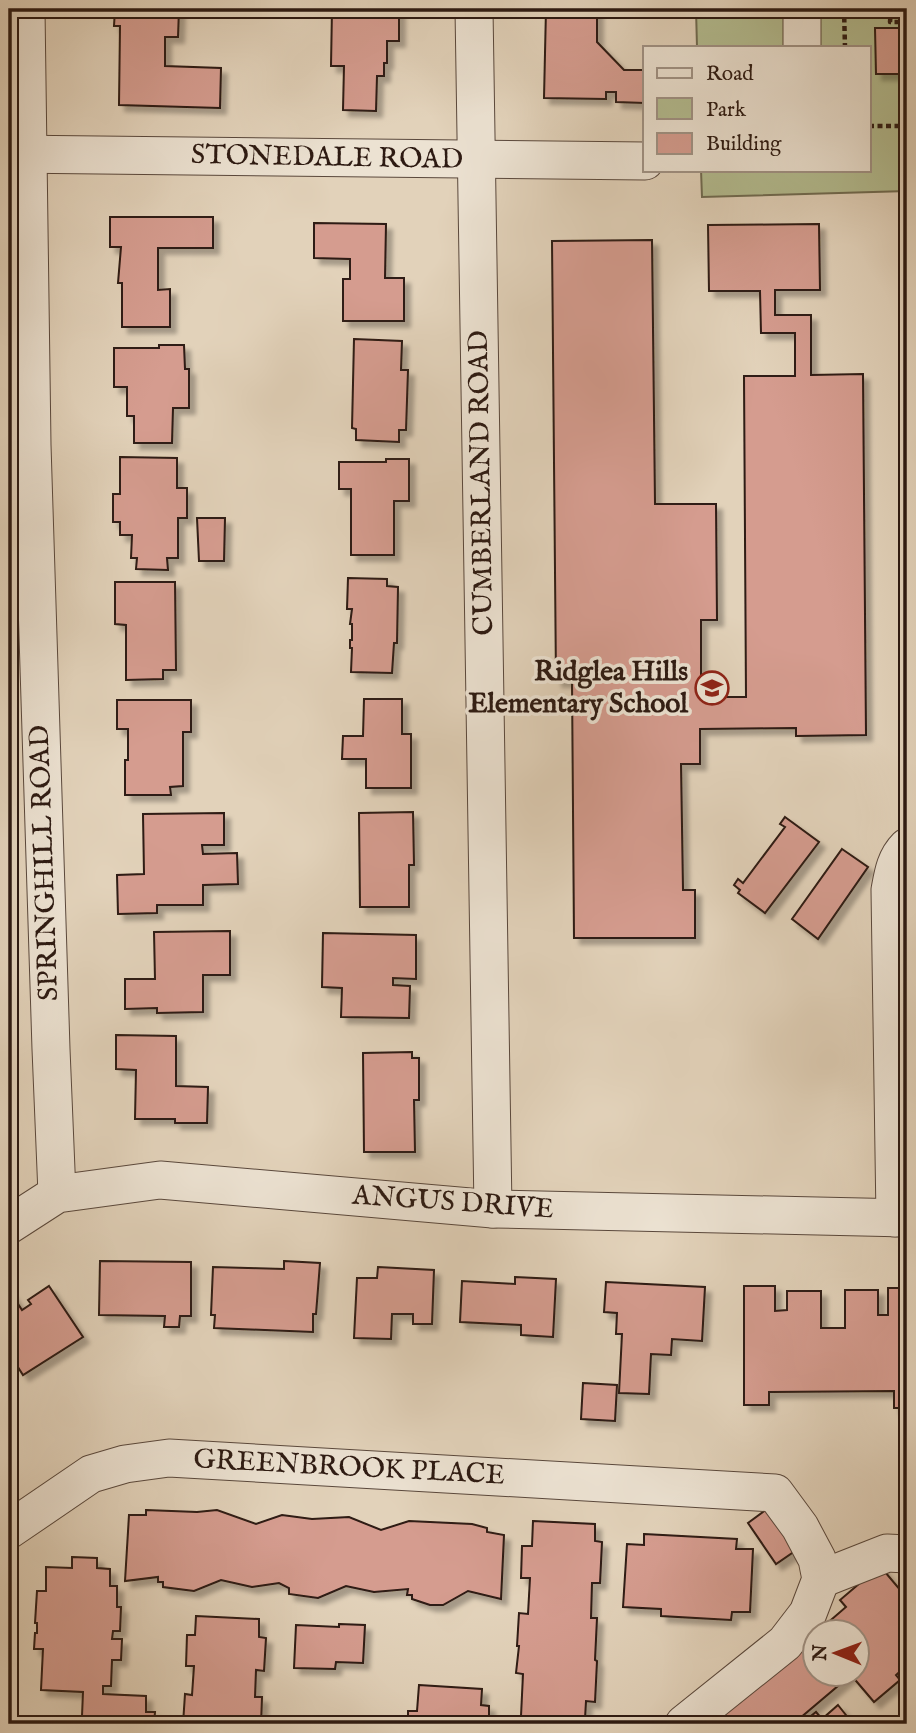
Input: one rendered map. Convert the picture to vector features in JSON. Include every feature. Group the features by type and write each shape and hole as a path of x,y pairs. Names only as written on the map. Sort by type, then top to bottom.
{"street":[{"name":"SPRINGHILL ROAD","path":"26,9 19,154 57,1194"},
{"name":"CUMBERLAND ROAD","path":"474,9 493,1209"},
{"path":"802,9 802,46"},
{"name":"STONEDALE ROAD","path":"19,154 643,161"},
{"path":"901,1218 890,890 894,868 907,847"},
{"name":"ANGUS DRIVE","path":"9,1225 57,1194 160,1180 493,1209 901,1218"},
{"name":"GREENBROOK PLACE","path":"9,1530 91,1474 125,1464 169,1458 708,1489 775,1493 800,1527 817,1559 821,1578"},
{"path":"684,1724 785,1643 808,1613 821,1578 887,1553 907,1554"}],"path":[{"path":"844,9 845,46"},
{"path":"870,126 905,126 904,22 890,22 891,9"}],"green space":[{"path":"696,9 907,9 907,191 702,197 701,172 870,172 870,46 697,46"}],"building":[{"path":"115,9 179,9 178,37 165,37 165,66 221,68 220,108 119,105 120,26 114,26"},
{"path":"332,9 399,10 399,41 387,41 384,76 377,76 376,111 343,110 344,66 331,66"},
{"path":"546,9 597,9 597,42 624,70 643,70 643,103 616,102 616,92 606,92 606,99 544,98"},
{"path":"875,28 904,28 904,74 876,74"},
{"path":"110,217 213,217 213,248 158,248 158,290 170,289 170,327 122,327 122,283 118,283 121,247 110,247"},
{"path":"314,223 386,224 385,278 404,278 404,321 343,321 343,279 350,279 350,259 314,258"},
{"path":"819,224 820,290 775,290 775,315 811,315 811,375 863,374 866,735 796,736 796,728 700,729 700,764 681,764 683,890 695,890 695,938 574,938 572,681 556,681 552,241 652,240 655,504 716,504 717,620 701,620 701,697 746,697 744,376 795,376 795,333 761,333 760,291 709,291 708,225"},
{"path":"354,339 402,341 401,370 408,370 406,430 399,430 399,442 356,440 356,429 352,428"},
{"path":"159,345 184,345 185,369 189,369 189,408 173,408 172,443 134,443 134,416 127,416 127,387 114,387 114,348 159,348"},
{"path":"120,457 177,458 177,488 187,488 187,518 178,518 178,558 167,558 168,570 136,569 137,558 131,558 132,535 120,535 120,522 113,522 113,494 120,494"},
{"path":"386,459 409,459 409,501 394,501 394,555 351,555 351,489 339,489 339,462 386,462"},
{"path":"197,518 225,518 224,561 199,561"},
{"path":"348,578 387,579 387,586 398,587 397,643 394,643 392,673 351,672 352,609 347,609"},
{"path":"115,582 175,582 176,670 163,670 163,679 126,680 126,625 115,624"},
{"path":"364,699 402,699 402,734 411,734 411,788 366,788 366,759 342,759 343,736 363,736"},
{"path":"117,700 191,700 191,732 183,732 183,786 170,787 171,795 125,795 128,729 117,729"},
{"path":"413,812 414,865 409,865 409,907 360,907 359,813"},
{"path":"224,813 224,845 202,845 203,854 237,853 238,884 203,885 203,905 157,905 157,913 118,914 117,875 144,874 143,814"},
{"path":"785,817 819,842 765,913 738,893 740,890 734,885 738,879 743,883 785,827 780,824"},
{"path":"842,849 868,867 818,939 792,919"},
{"path":"230,931 230,975 203,975 203,1012 157,1013 157,1008 125,1009 125,979 155,979 154,932"},
{"path":"323,933 416,935 416,979 393,978 393,985 410,986 409,1018 341,1017 342,988 322,987"},
{"path":"116,1035 176,1036 176,1086 208,1087 207,1123 175,1123 175,1119 135,1119 136,1070 116,1069"},
{"path":"412,1052 412,1058 419,1058 419,1100 414,1100 415,1152 364,1152 363,1053"},
{"path":"100,1261 191,1262 191,1316 180,1316 179,1327 164,1327 165,1316 99,1315"},
{"path":"284,1261 320,1263 313,1332 214,1328 215,1315 211,1315 213,1267 284,1269"},
{"path":"378,1267 434,1270 432,1324 413,1324 413,1314 392,1314 391,1339 354,1338 357,1278 377,1278"},
{"path":"515,1277 556,1279 553,1337 521,1335 521,1325 460,1322 462,1281 515,1284"},
{"path":"606,1282 705,1287 702,1341 672,1339 671,1355 651,1354 649,1394 619,1393 622,1334 616,1334 617,1313 604,1312"},
{"path":"49,1286 83,1337 23,1375 9,1353 9,1295 11,1293 22,1310 31,1304 28,1300"},
{"path":"744,1286 775,1286 775,1311 787,1310 787,1291 821,1291 821,1328 845,1328 845,1290 878,1290 878,1315 888,1315 888,1288 907,1288 907,1408 894,1408 894,1391 769,1392 769,1405 744,1405"},
{"path":"583,1383 617,1385 615,1421 581,1419"},
{"path":"767,1509 795,1551 776,1564 748,1523"},
{"path":"146,1510 217,1510 256,1524 282,1515 312,1519 349,1517 381,1530 409,1521 472,1524 487,1528 487,1532 504,1535 501,1599 468,1591 443,1605 430,1605 412,1599 412,1595 407,1595 408,1589 374,1592 346,1586 318,1598 289,1594 289,1588 279,1583 252,1587 221,1580 194,1591 163,1587 163,1582 158,1582 158,1577 125,1581 129,1515 146,1515"},
{"path":"533,1521 595,1524 595,1541 602,1542 600,1583 592,1583 591,1618 597,1618 595,1702 586,1701 585,1719 521,1716 523,1674 516,1673 519,1613 528,1614 530,1578 521,1578 522,1546 532,1546"},
{"path":"644,1534 737,1539 736,1549 753,1549 750,1612 732,1612 731,1620 661,1616 661,1609 623,1607 627,1544 644,1545"},
{"path":"72,1557 97,1558 97,1568 110,1569 110,1586 117,1586 117,1607 121,1607 120,1631 113,1631 112,1639 122,1639 121,1660 112,1660 111,1686 103,1686 103,1694 146,1696 146,1712 155,1712 154,1724 72,1724 72,1716 82,1716 83,1692 41,1690 43,1649 34,1649 37,1633 37,1591 46,1591 46,1567 72,1568"},
{"path":"880,1566 907,1598 907,1604 901,1609 907,1616 907,1665 896,1675 900,1680 874,1702 862,1688 870,1688 870,1618 833,1618 846,1607 840,1600"},
{"path":"196,1616 259,1619 259,1637 266,1638 264,1671 256,1670 255,1697 262,1697 261,1724 183,1724 185,1694 192,1695 194,1666 186,1666 187,1635 195,1635"},
{"path":"339,1624 365,1625 363,1663 336,1662 335,1669 294,1668 296,1625 339,1627"},
{"path":"800,1645 800,1688 836,1688 793,1724 700,1724"},
{"path":"419,1685 482,1689 481,1705 489,1706 489,1724 408,1724 408,1711 417,1711"},
{"path":"838,1705 853,1724 801,1724 816,1712 822,1719"}],"place":[{"name":"Ridglea Hills Elementary School","path":"712,688"}]}
